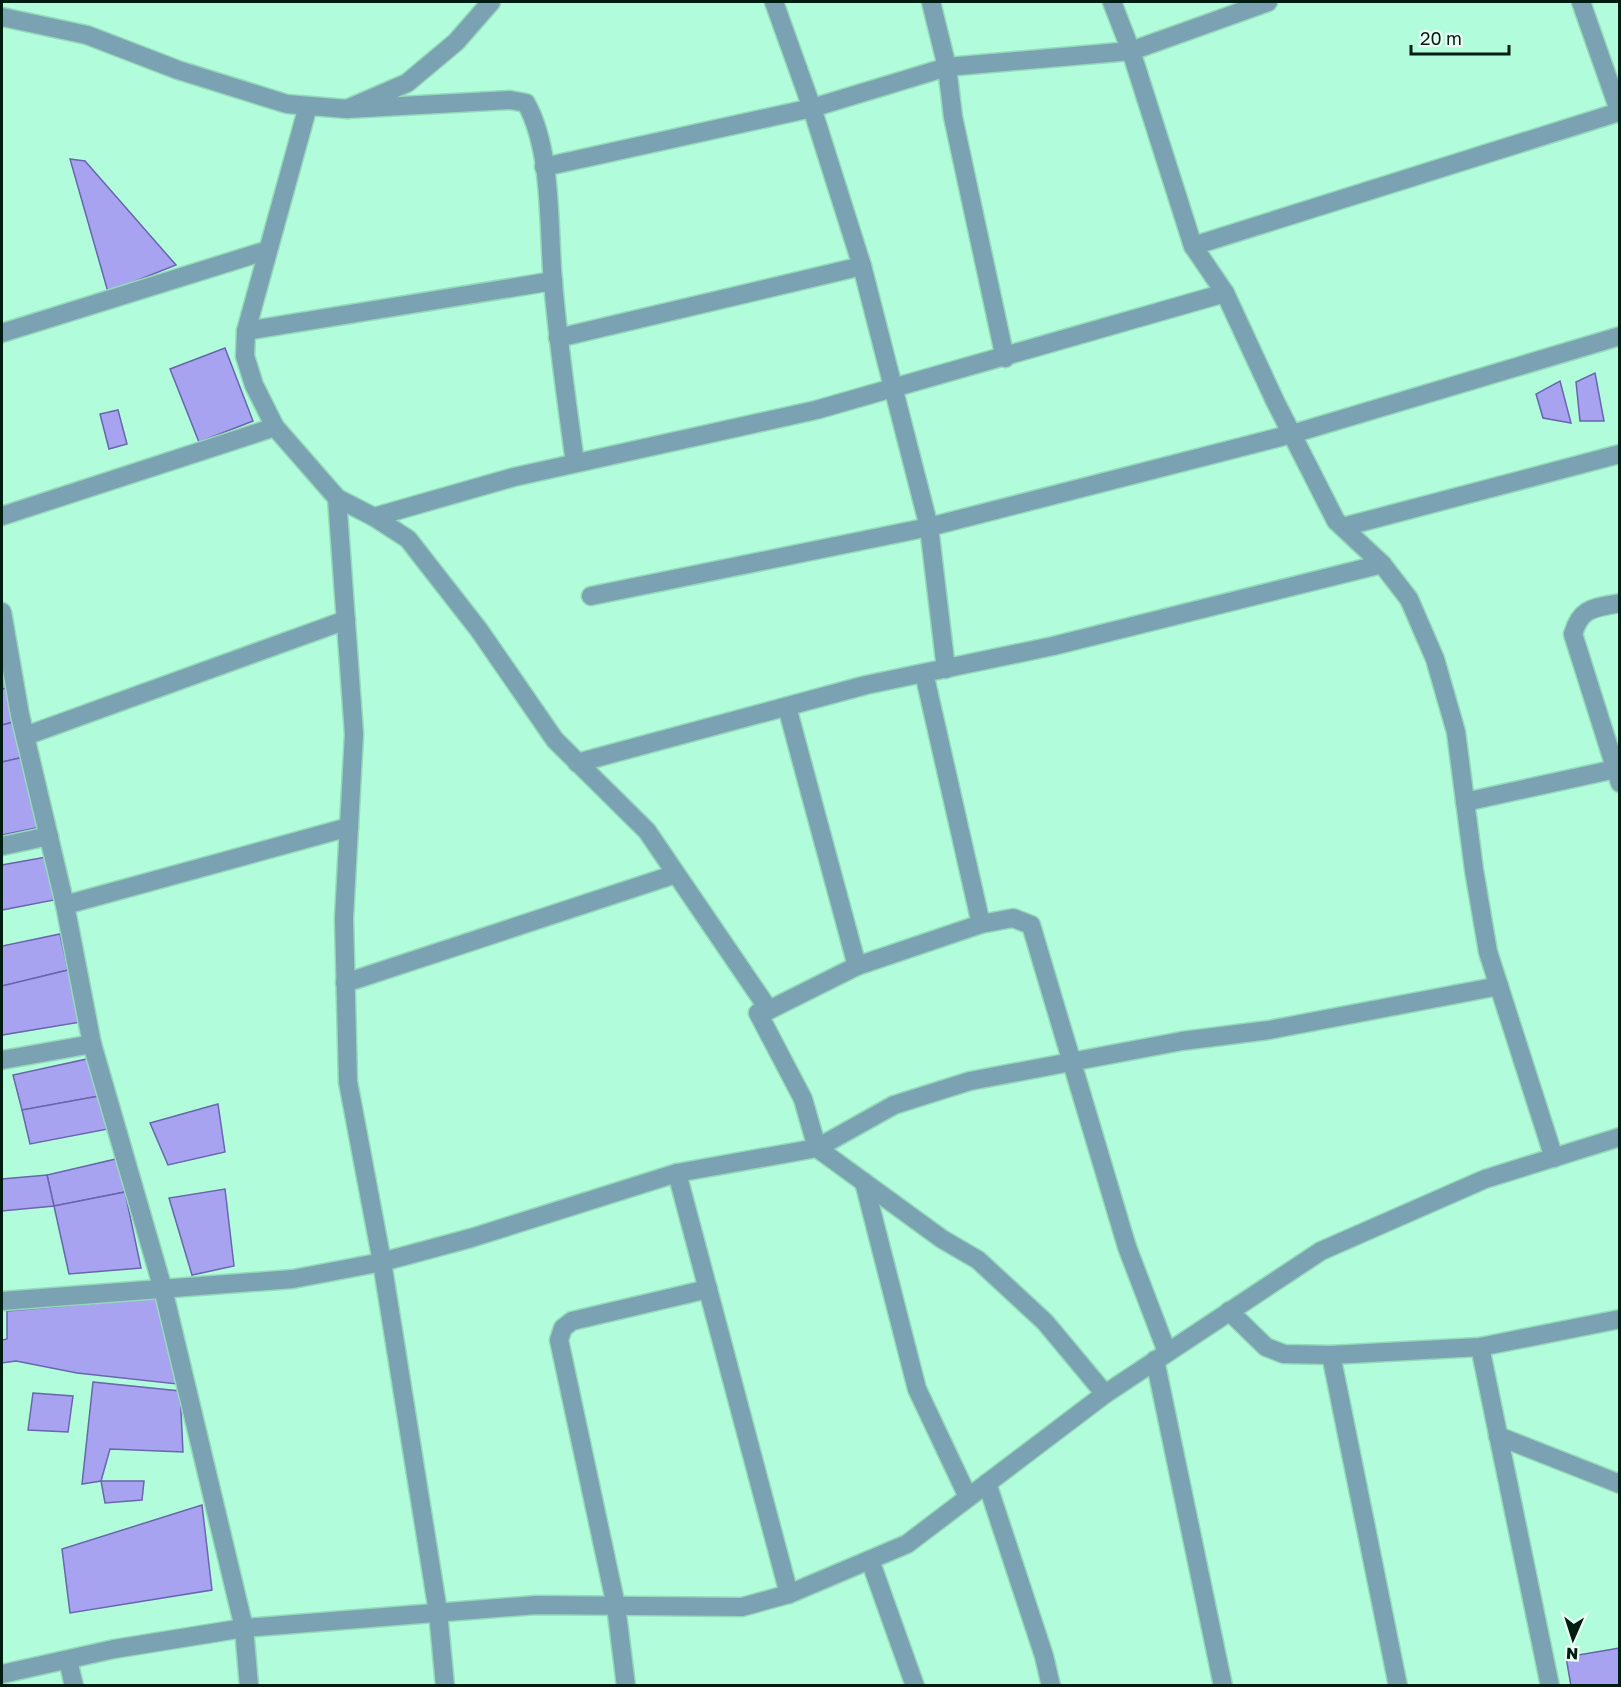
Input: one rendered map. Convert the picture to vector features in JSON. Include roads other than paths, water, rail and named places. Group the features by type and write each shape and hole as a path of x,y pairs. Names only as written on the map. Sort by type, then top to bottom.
{"street":[{"path":"347,109 407,83 456,42 491,2"},
{"path":"774,2 812,108 862,266 929,527 946,669"},
{"path":"931,2 947,67 953,117 1005,358"},
{"path":"1112,2 1131,51 1193,246 1225,294 1336,520 1382,564 1409,599 1435,659 1456,732 1488,952 1554,1158"},
{"path":"544,167 812,108 947,67 1131,51 1268,2"},
{"path":"1193,246 1619,113 1581,2"},
{"path":"2,17 87,35 188,73 286,104 347,109 510,100 526,103 534,118 544,167 558,338 576,463"},
{"path":"308,106 246,331 245,356 254,386 275,427 337,498 374,517 408,539 479,630 555,740 647,831 769,1010"},
{"path":"2,333 268,250"},
{"path":"558,338 862,266"},
{"path":"246,331 553,281"},
{"path":"374,517 513,477 816,410 1225,294"},
{"path":"591,596 929,527 1292,434 1620,336"},
{"path":"2,516 275,427"},
{"path":"1343,527 1620,454"},
{"path":"337,498 354,734 344,918 348,1082 382,1262 438,1612 445,1686"},
{"path":"577,763 924,673 1053,646 1382,564"},
{"path":"1465,802 1618,774 1573,634 1578,617 1584,613 1620,603"},
{"path":"2,612 25,736 49,836 92,1044 163,1289 244,1628 249,1686"},
{"path":"25,736 346,620"},
{"path":"924,673 981,924"},
{"path":"788,707 857,966"},
{"path":"64,905 349,827"},
{"path":"2,846 49,836"},
{"path":"345,983 676,874"},
{"path":"1104,1394 1045,1322 978,1260 942,1239 817,1148 803,1099 758,1013 769,1010 857,966 981,924 1013,918 1030,925 1161,1356 1222,1686"},
{"path":"2,1301 293,1278 382,1262 471,1238 677,1173 817,1148 894,1105 970,1081 1182,1041 1269,1030 1499,986"},
{"path":"2,1060 92,1044"},
{"path":"2,1674 68,1659 244,1628 536,1605 742,1607 789,1594 906,1544 1104,1394 1321,1251 1485,1179 1620,1137"},
{"path":"677,1173 789,1594"},
{"path":"864,1182 917,1389 968,1497"},
{"path":"626,1686 616,1606 559,1340 563,1328 572,1321 708,1289"},
{"path":"1229,1311 1266,1347 1284,1354 1480,1347 1620,1319"},
{"path":"1480,1347 1550,1686"},
{"path":"1331,1354 1398,1686"},
{"path":"1498,1436 1620,1484"},
{"path":"987,1483 1044,1656 1051,1686"},
{"path":"870,1560 915,1686"},
{"path":"68,1659 74,1686"}]}
